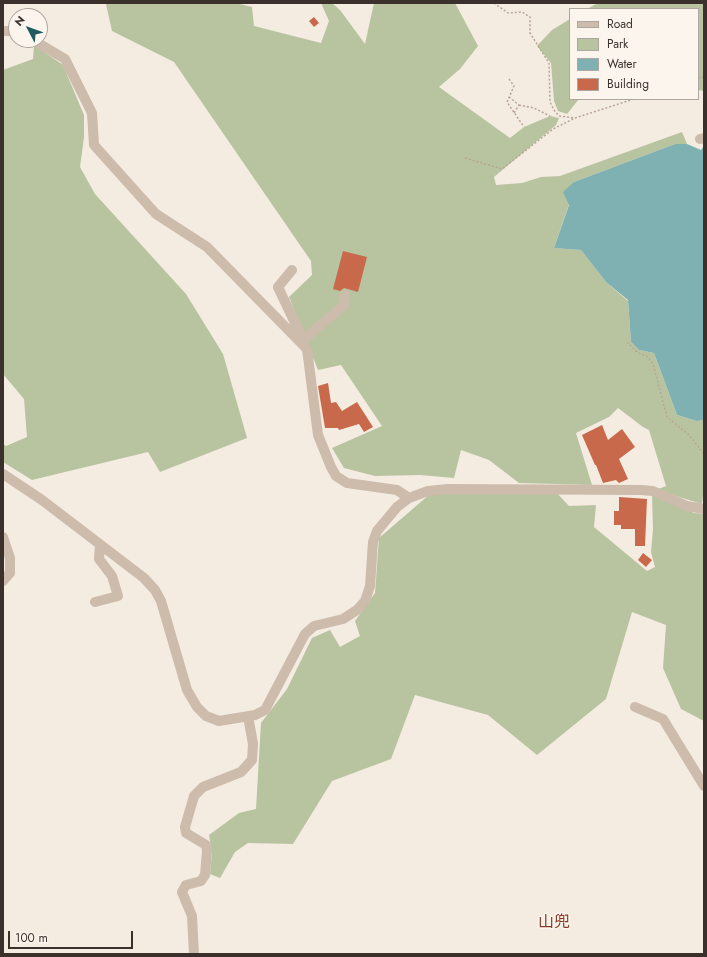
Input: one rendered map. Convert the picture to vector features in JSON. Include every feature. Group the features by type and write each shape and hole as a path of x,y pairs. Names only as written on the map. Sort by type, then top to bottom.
{"street":[{"path":"46,48 65,59 92,113 94,145 156,214 207,247 305,344"},
{"path":"292,270 278,287 305,344 318,435 331,467 336,476 347,482 397,490 409,498"},
{"path":"305,344 344,305 345,295"},
{"path":"3,474 42,500 144,578 155,590 161,601 187,690 197,707 206,716 220,721 248,716 265,710 305,634 314,626 343,619 357,610 365,601 370,586 373,542 377,531 397,507 409,498 428,491 448,489 641,490 653,491 687,506 704,509"},
{"path":"3,537 10,558 10,573 3,581"},
{"path":"95,602 118,596 112,576 99,559 100,545"},
{"path":"635,707 663,719 704,786"},
{"path":"194,954 192,916 182,892 186,885 201,881 205,875 207,851 206,845 202,841 186,833 185,827 194,796 203,786 241,772 252,760 253,744 248,716"}],"path":[{"path":"494,3 508,13 522,12 530,17 530,33 549,63 550,102 559,116 575,118"},
{"path":"509,79 514,86 507,102 524,127"},
{"path":"509,98 519,105 534,108 550,116"},
{"path":"465,158 502,169 553,129 575,118 631,100"},
{"path":"514,113 519,105"},
{"path":"627,342 637,352 648,357 653,364 667,417 689,435 704,454"}],"green space":[{"path":"104,3 236,3 252,7 254,26 321,43 329,21 321,3 332,3 340,10 365,44 374,3 455,3 478,46 460,69 439,87 510,138 524,127 550,116 559,118 556,125 494,177 496,185 522,183 541,177 560,176 682,132 687,144 675,144 574,182 569,204 554,248 581,250 606,282 628,301 631,342 639,350 654,353 677,415 697,421 704,420 704,487 702,504 656,490 666,486 649,430 618,408 609,417 576,433 592,485 519,483 489,460 461,450 454,478 420,475 375,476 344,468 332,448 382,426 341,365 318,370 289,297 312,275 311,261 174,62 112,31 106,4"},
{"path":"598,3 704,3 704,91 699,90 699,8 589,8"},
{"path":"569,20 569,100 578,100 567,114 558,111 554,101 551,63 537,46 552,30"},
{"path":"34,48 38,48 63,65 84,115 84,137 80,167 95,194 186,294 223,354 247,438 160,472 148,452 32,480 3,462 3,444 6,446 27,437 24,399 3,374 3,70 33,59"},
{"path":"526,492 557,493 569,506 596,505 594,527 647,571 655,567 651,552 653,529 652,496 660,497 694,513 704,514 704,721 681,709 663,668 666,625 632,612 606,699 537,755 488,715 415,695 391,759 332,781 293,844 248,843 235,852 220,878 210,874 212,854 209,835 239,813 256,809 261,723 287,689 312,638 330,630 340,647 360,636 355,621 375,593 379,538 430,494"}],"water":[{"path":"675,144 687,144 701,150 704,146 704,420 697,421 677,415 654,353 639,350 631,342 628,300 606,282 581,250 554,248 569,205 563,192 574,182"}],"building":[{"path":"314,17 319,23 314,27 309,21"},
{"path":"343,251 367,257 358,292 344,288 340,291 333,289"},
{"path":"328,383 331,403 336,402 342,411 357,402 373,427 364,432 359,424 339,430 338,428 325,428 318,386"},
{"path":"602,425 608,440 622,429 635,447 619,459 628,479 619,483 616,480 603,483 582,435"},
{"path":"619,497 647,499 645,546 635,546 635,529 621,529 621,525 614,525 614,511 619,511"},
{"path":"643,553 652,560 646,567 638,560"}],"district":[{"name":"山兜","path":"554,923"}]}
